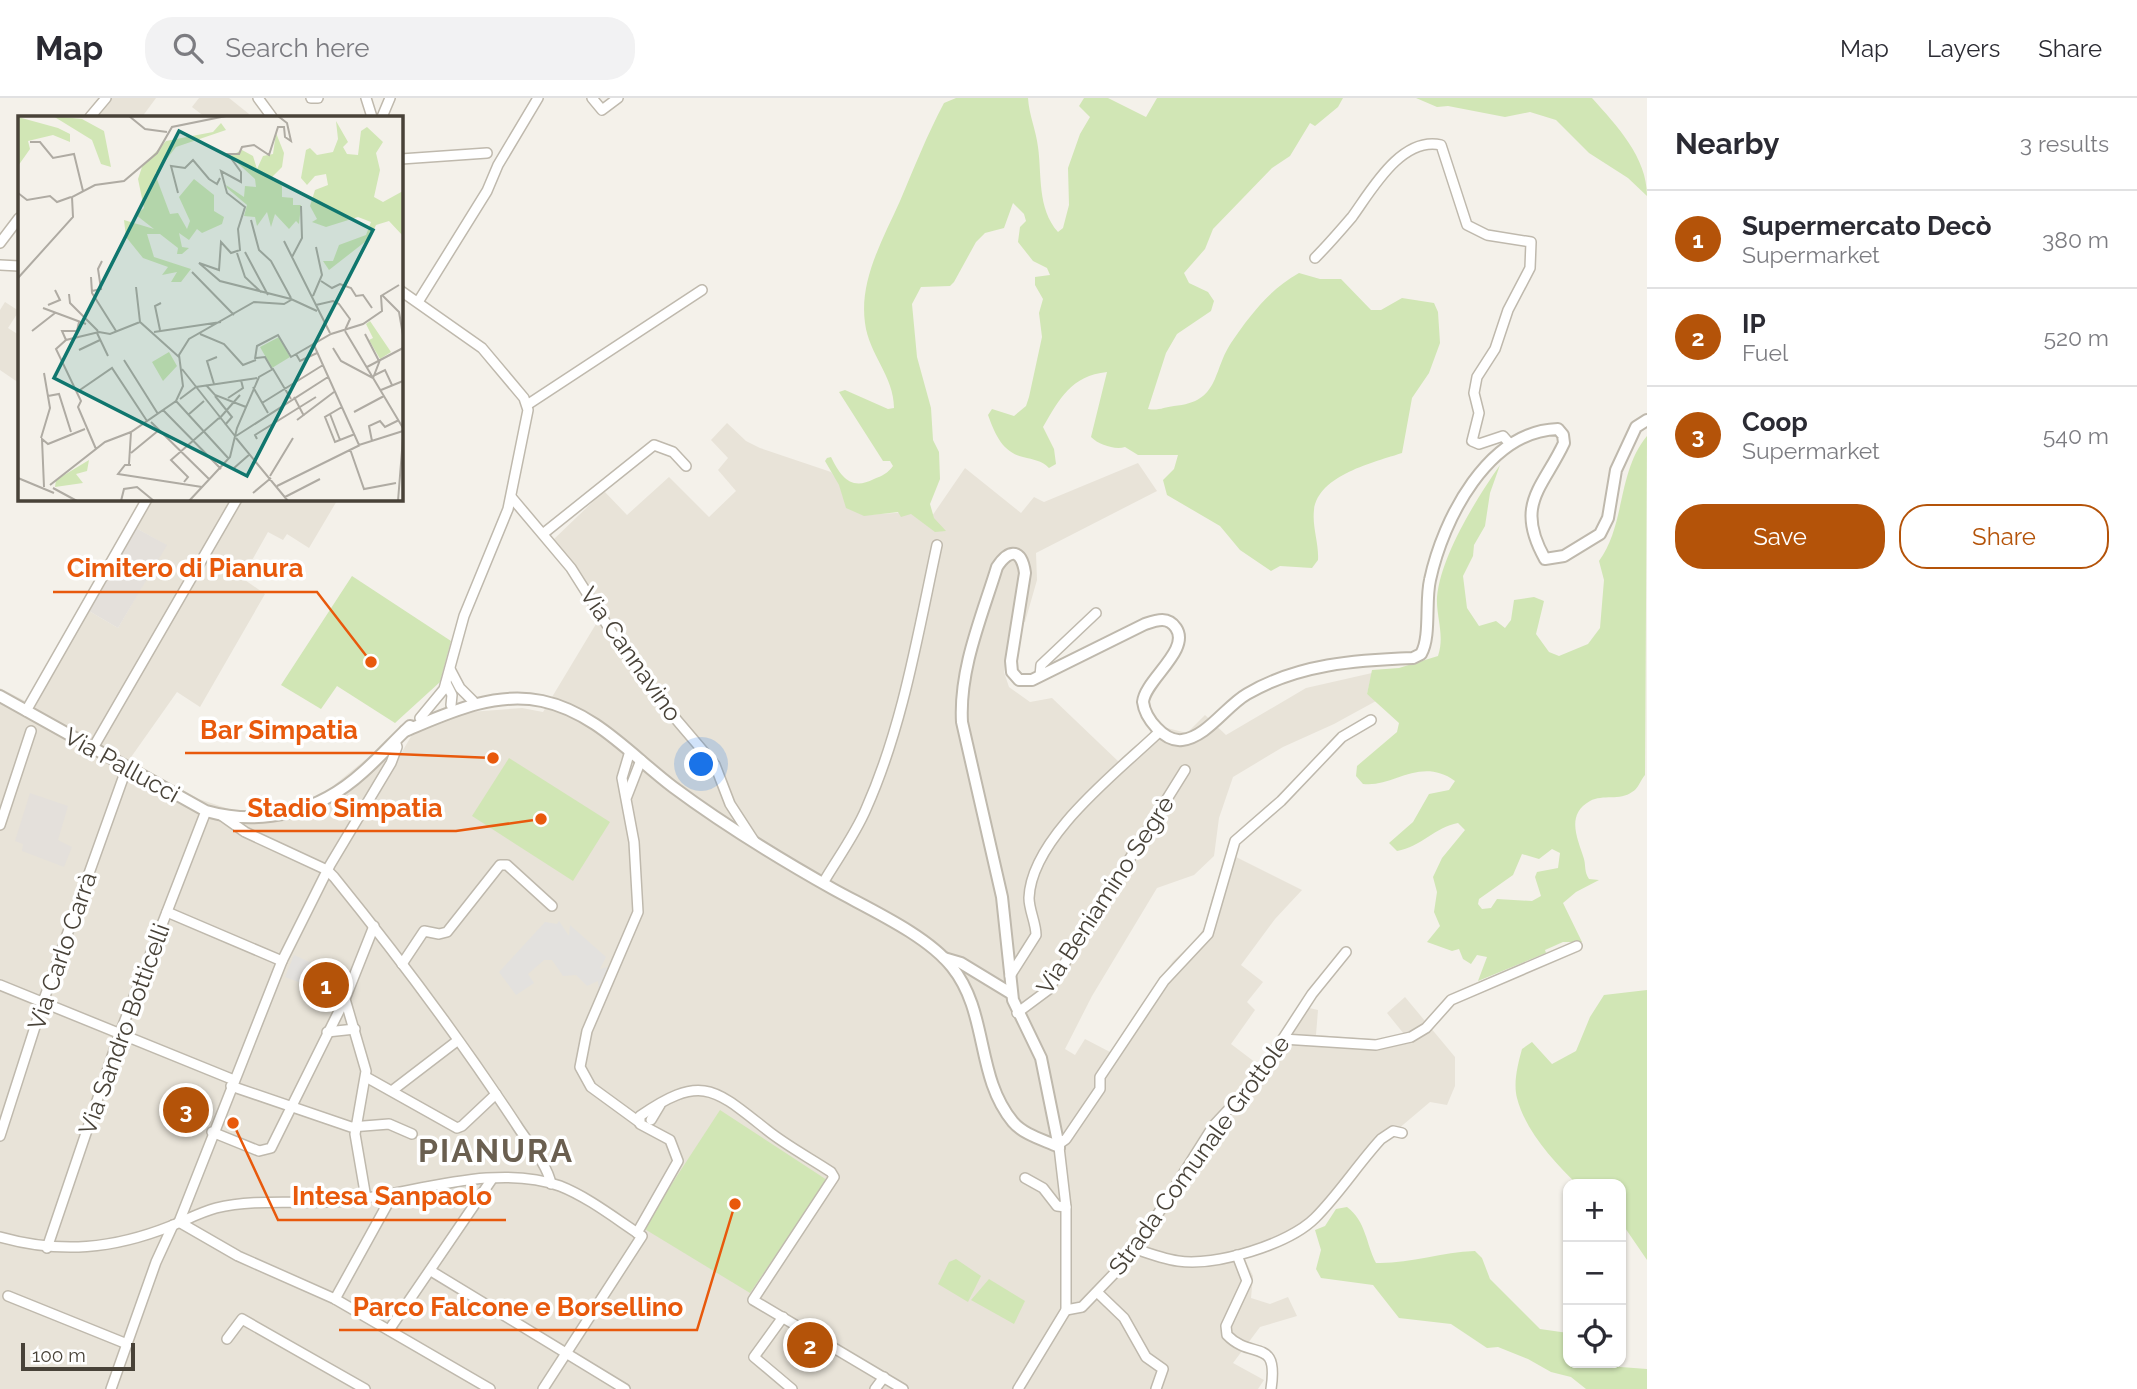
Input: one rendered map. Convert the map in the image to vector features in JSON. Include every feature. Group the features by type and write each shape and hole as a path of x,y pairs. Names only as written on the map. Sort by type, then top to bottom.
{"street":[{"path":"91,116 106,98"},
{"path":"258,98 271,116"},
{"path":"311,98 318,98"},
{"path":"366,98 372,116"},
{"path":"382,116 390,98"},
{"path":"418,302 481,203 504,154 538,98"},
{"path":"592,98 602,110 618,98"},
{"path":"1315,258 1353,215 1381,175 1408,152 1435,143 1441,145 1467,225 1487,235 1531,242 1530,268 1508,310 1495,349 1483,363 1474,387 1479,413 1472,441 1479,444 1503,436 1510,443"},
{"path":"402,159 487,153"},
{"path":"0,243 18,219"},
{"path":"0,265 18,266"},
{"path":"422,720 445,688 464,616 512,498 527,405 702,290"},
{"path":"402,292 472,338 527,405"},
{"path":"1018,1389 1066,1310 1066,1207 1059,1146 1041,1058 1017,1013 1012,994 1005,915 978,804 962,722 960,697 997,567 1007,554 1021,558 1025,573 1012,673 1019,680 1040,676 1118,635 1162,619 1171,622 1178,631 1179,640 1142,698 1145,710 1160,731 1180,740 1198,734 1245,695 1290,674 1346,662 1413,658 1425,648 1430,578 1451,519 1485,465 1510,443 1548,430 1558,429 1563,435 1564,443 1534,492 1531,504 1545,559 1553,560 1600,534 1608,518 1616,470 1636,428 1647,420"},
{"path":"544,533 654,445 673,452 686,466"},
{"name":"Via Cannavino","path":"512,498 571,568 651,688 715,765 736,815 757,845 903,930 943,957 961,963 1012,994"},
{"path":"26,711 146,500"},
{"path":"93,748 236,500"},
{"path":"823,883 865,813 873,790 901,705 937,545"},
{"path":"1040,676 1041,665 1096,614"},
{"path":"450,668 460,688 478,702"},
{"path":"445,688 452,695 451,705"},
{"name":"Via Pallucci","path":"0,696 206,811 242,818 272,817 328,798 361,775 405,731 422,720"},
{"path":"422,720 451,705 521,699 554,704 602,729 641,761 757,845"},
{"path":"422,720 478,702"},
{"path":"1059,1146 1100,1089 1100,1077 1152,996 1174,967 1208,934 1235,841 1281,801 1342,737 1371,720"},
{"path":"0,825 4,798 31,731"},
{"path":"1010,976 1036,935 1029,897 1033,879 1051,841 1069,818 1157,734"},
{"path":"111,1389 282,961 327,870 391,763 397,747 395,741"},
{"path":"543,1389 639,1235 678,1161 670,1140 591,1087 580,1067 587,1031 638,912 639,892 622,778 630,751"},
{"path":"626,798 641,761"},
{"name":"Via Carlo Carrà","path":"0,1136 43,1002 127,767"},
{"name":"Via Beniamino Segrè","path":"1017,1013 1048,990 1185,770"},
{"name":"Via Sandro Botticelli","path":"47,1248 120,1033 206,811"},
{"name":"Via Pallucci","path":"220,815 245,832 327,870"},
{"path":"242,818 245,832"},
{"path":"402,964 424,931 439,934 447,932 500,865 507,865 552,906"},
{"path":"327,870 374,926 496,1094 544,1167 551,1184"},
{"path":"167,912 282,961"},
{"path":"212,1132 259,1151 267,1151 273,1146 345,999 374,926"},
{"path":"1283,1039 1376,1045 1411,1037 1426,1028 1451,1000 1577,946"},
{"name":"Strada Comunale Grottole","path":"1066,1310 1082,1307 1136,1250 1147,1228 1214,1125 1256,1080 1312,994 1346,952"},
{"name":"Via Cannavino","path":"943,957 970,993 977,1014 990,1083 1013,1122 1025,1132 1059,1146"},
{"path":"0,985 120,1033 293,1108 356,1128 389,1124 412,1135"},
{"path":"345,999 366,1077 356,1128 366,1198"},
{"path":"327,1032 355,1029"},
{"path":"393,1090 457,1041"},
{"path":"366,1077 460,1128 496,1094"},
{"path":"642,1119 663,1101 701,1090 716,1092 831,1172 832,1183 753,1300 903,1389"},
{"path":"1136,1250 1189,1262 1237,1255 1314,1220 1381,1139 1393,1130 1402,1133"},
{"path":"0,1237 47,1248 96,1246 176,1224 208,1210 231,1205 366,1198 453,1182 492,1178 551,1184 570,1191 639,1235"},
{"path":"389,1330 492,1178"},
{"path":"1025,1178 1044,1188 1058,1206 1066,1207"},
{"path":"335,1300 393,1194"},
{"path":"176,1224 238,1256 335,1300 490,1389"},
{"path":"1237,1255 1247,1281 1226,1326 1227,1335 1269,1357 1274,1367 1270,1389"},
{"path":"431,1271 625,1389"},
{"path":"1097,1293 1124,1318 1146,1357 1163,1369 1156,1389"},
{"path":"8,1296 127,1344"},
{"path":"783,1317 754,1357 792,1389"},
{"path":"227,1339 242,1319 365,1389"},
{"path":"875,1389 884,1377"}],"shaded area":[{"path":"111,98 156,98 143,116 97,116"},
{"path":"199,98 229,98 249,114 204,116 192,107"},
{"path":"5,302 18,310 8,328 18,334 18,382 0,370 0,310"},
{"path":"727,423 746,441 760,448 831,472 864,515 911,512 930,519 965,468 1021,513 1034,497 1044,502 1138,463 1157,491 1036,553 1037,580 1025,622 1012,622 1004,672 1009,687 1030,702 1052,698 1120,763 1159,726 1187,733 1205,715 1226,735 1306,688 1372,673 1367,694 1376,701 1283,747 1233,777 1219,818 1214,856 1194,875 1157,888 1092,996 1065,1049 1075,1055 1085,1039 1110,1052 1173,961 1196,940 1205,926 1212,898 1230,854 1302,890 1275,919 1241,965 1263,982 1247,1002 1255,1010 1231,1044 1260,1066 1301,1006 1318,1010 1316,1035 1385,1040 1404,1034 1387,1013 1405,997 1455,1057 1455,1086 1447,1105 1430,1102 1391,1135 1323,1214 1244,1257 1253,1276 1251,1298 1270,1304 1288,1297 1297,1316 1260,1327 1233,1363 1264,1380 1258,1389 0,1389 0,688 33,705 89,611 118,628 166,545 136,528 152,500 337,500 309,548 287,534 283,540 268,532 242,578 265,594 200,707 177,692 129,760 199,799 232,810 269,810 300,803 327,791 376,751 392,769 413,733 456,713 522,708 543,712 599,619 553,540 604,491 627,515 669,477 709,517 736,491 718,470 728,458 711,440"},
{"path":"136,528 167,545 118,628 89,611"},
{"path":"30,793 68,806 58,840 72,847 64,867 22,851 23,844 15,841"},
{"path":"559,921 569,936 570,925 606,957 600,969 611,966 606,978 599,990 598,981 587,986 576,975 563,976 552,960 544,960 528,974 534,983 516,995 499,972 545,922 557,924"},
{"path":"294,955 321,967 312,987 285,977"}],"green space":[{"path":"956,98 1028,98 1038,147 1043,202 1051,223 1058,232 1063,228 1069,205 1068,168 1080,134 1090,117 1079,106 1084,98 1108,98 1146,117 1157,98 1343,98 1338,107 1315,126 1310,123 1290,156 1272,168 1213,229 1205,249 1184,273 1189,283 1208,292 1214,301 1211,311 1177,334 1166,353 1148,409 1200,399 1213,384 1225,354 1246,322 1270,295 1299,273 1320,279 1341,279 1371,310 1381,310 1402,298 1434,303 1438,312 1440,343 1429,373 1412,398 1402,453 1349,472 1336,479 1318,498 1314,523 1318,560 1312,568 1280,566 1271,571 1240,550 1220,526 1167,495 1163,480 1174,469 1178,455 1138,455 1125,447 1107,446 1091,437 1107,372 1084,378 1068,390 1043,427 1054,449 1056,464 1049,468 1040,462 1016,455 1005,447 988,415 992,409 1014,416 1026,406 1042,337 1039,313 1043,299 1035,285 1035,277 1050,275 1047,268 1033,261 1018,242 1020,227 1026,221 1024,214 1013,203 1004,228 985,233 976,242 950,286 921,287 912,304 917,357 931,408 933,440 939,452 940,479 930,504 934,518 946,531 935,532 911,514 901,517 898,512 864,516 846,508 839,485 825,461 827,458 831,457 843,476 853,483 866,482 889,471 893,466 890,461 883,461 839,392 845,390 888,409 894,408 886,375 867,335 864,307 869,276 926,139 944,103"},
{"path":"1416,98 1592,98 1636,155 1646,182 1647,196 1628,178 1589,153 1556,120 1530,112 1505,117 1448,106 1437,107"},
{"path":"1647,436 1645,775 1636,789 1627,795 1595,799 1578,813 1575,828 1586,874 1589,879 1599,880 1576,892 1563,903 1582,942 1563,942 1545,950 1546,953 1478,981 1487,957 1477,955 1471,964 1463,959 1459,949 1452,951 1427,942 1440,926 1434,912 1437,892 1433,877 1442,858 1465,830 1458,823 1450,825 1413,846 1397,851 1389,843 1413,822 1429,794 1449,790 1455,781 1430,771 1374,784 1363,784 1356,776 1357,766 1397,732 1399,723 1367,694 1372,670 1399,668 1438,656 1441,641 1437,597 1445,563 1471,510 1500,465 1490,493 1485,526 1474,545 1473,556 1463,576 1467,608 1479,626 1496,621 1505,628 1511,620 1514,600 1534,597 1544,601 1536,634 1549,652 1559,656 1588,644 1600,628 1604,580 1599,561 1614,531 1637,450","holes":["1552,849 1560,853 1558,868 1537,872 1535,877 1541,896 1532,901 1497,899 1491,908 1482,909 1478,904 1479,899 1513,875 1522,854 1539,859"]},
{"path":"352,576 451,641 440,682 395,723 337,686 321,709 281,685"},
{"path":"509,758 610,822 573,881 472,816"},
{"path":"1647,990 1647,1260 1626,1229 1626,1179 1572,1179 1533,1133 1517,1098 1516,1073 1522,1049 1532,1042 1552,1064 1576,1051 1590,1017 1604,995"},
{"path":"720,1110 827,1180 750,1293 643,1228"},
{"path":"1347,1207 1358,1219 1376,1263 1475,1251 1482,1258 1490,1279 1540,1329 1563,1332 1563,1368 1647,1369 1647,1389 1586,1389 1571,1377 1551,1372 1528,1359 1498,1347 1487,1348 1451,1324 1399,1318 1373,1285 1321,1278 1316,1269 1321,1250 1315,1230 1325,1226 1336,1209"},
{"path":"956,1259 981,1276 968,1302 938,1284 949,1262"},
{"path":"989,1279 1025,1301 1014,1324 971,1300"}],"place":[{"name":"Cimitero di Pianura","path":"371,662"},
{"name":"Bar Simpatia","path":"493,758"},
{"name":"Stadio Simpatia","path":"541,819"},
{"name":"Supermercato Decò","path":"326,985"},
{"name":"Coop","path":"186,1110"},
{"name":"Intesa Sanpaolo","path":"233,1123"},
{"name":"Parco Falcone e Borsellino","path":"735,1204"},
{"name":"IP","path":"810,1345"}],"district":[{"name":"PIANURA","path":"496,1150"}]}
